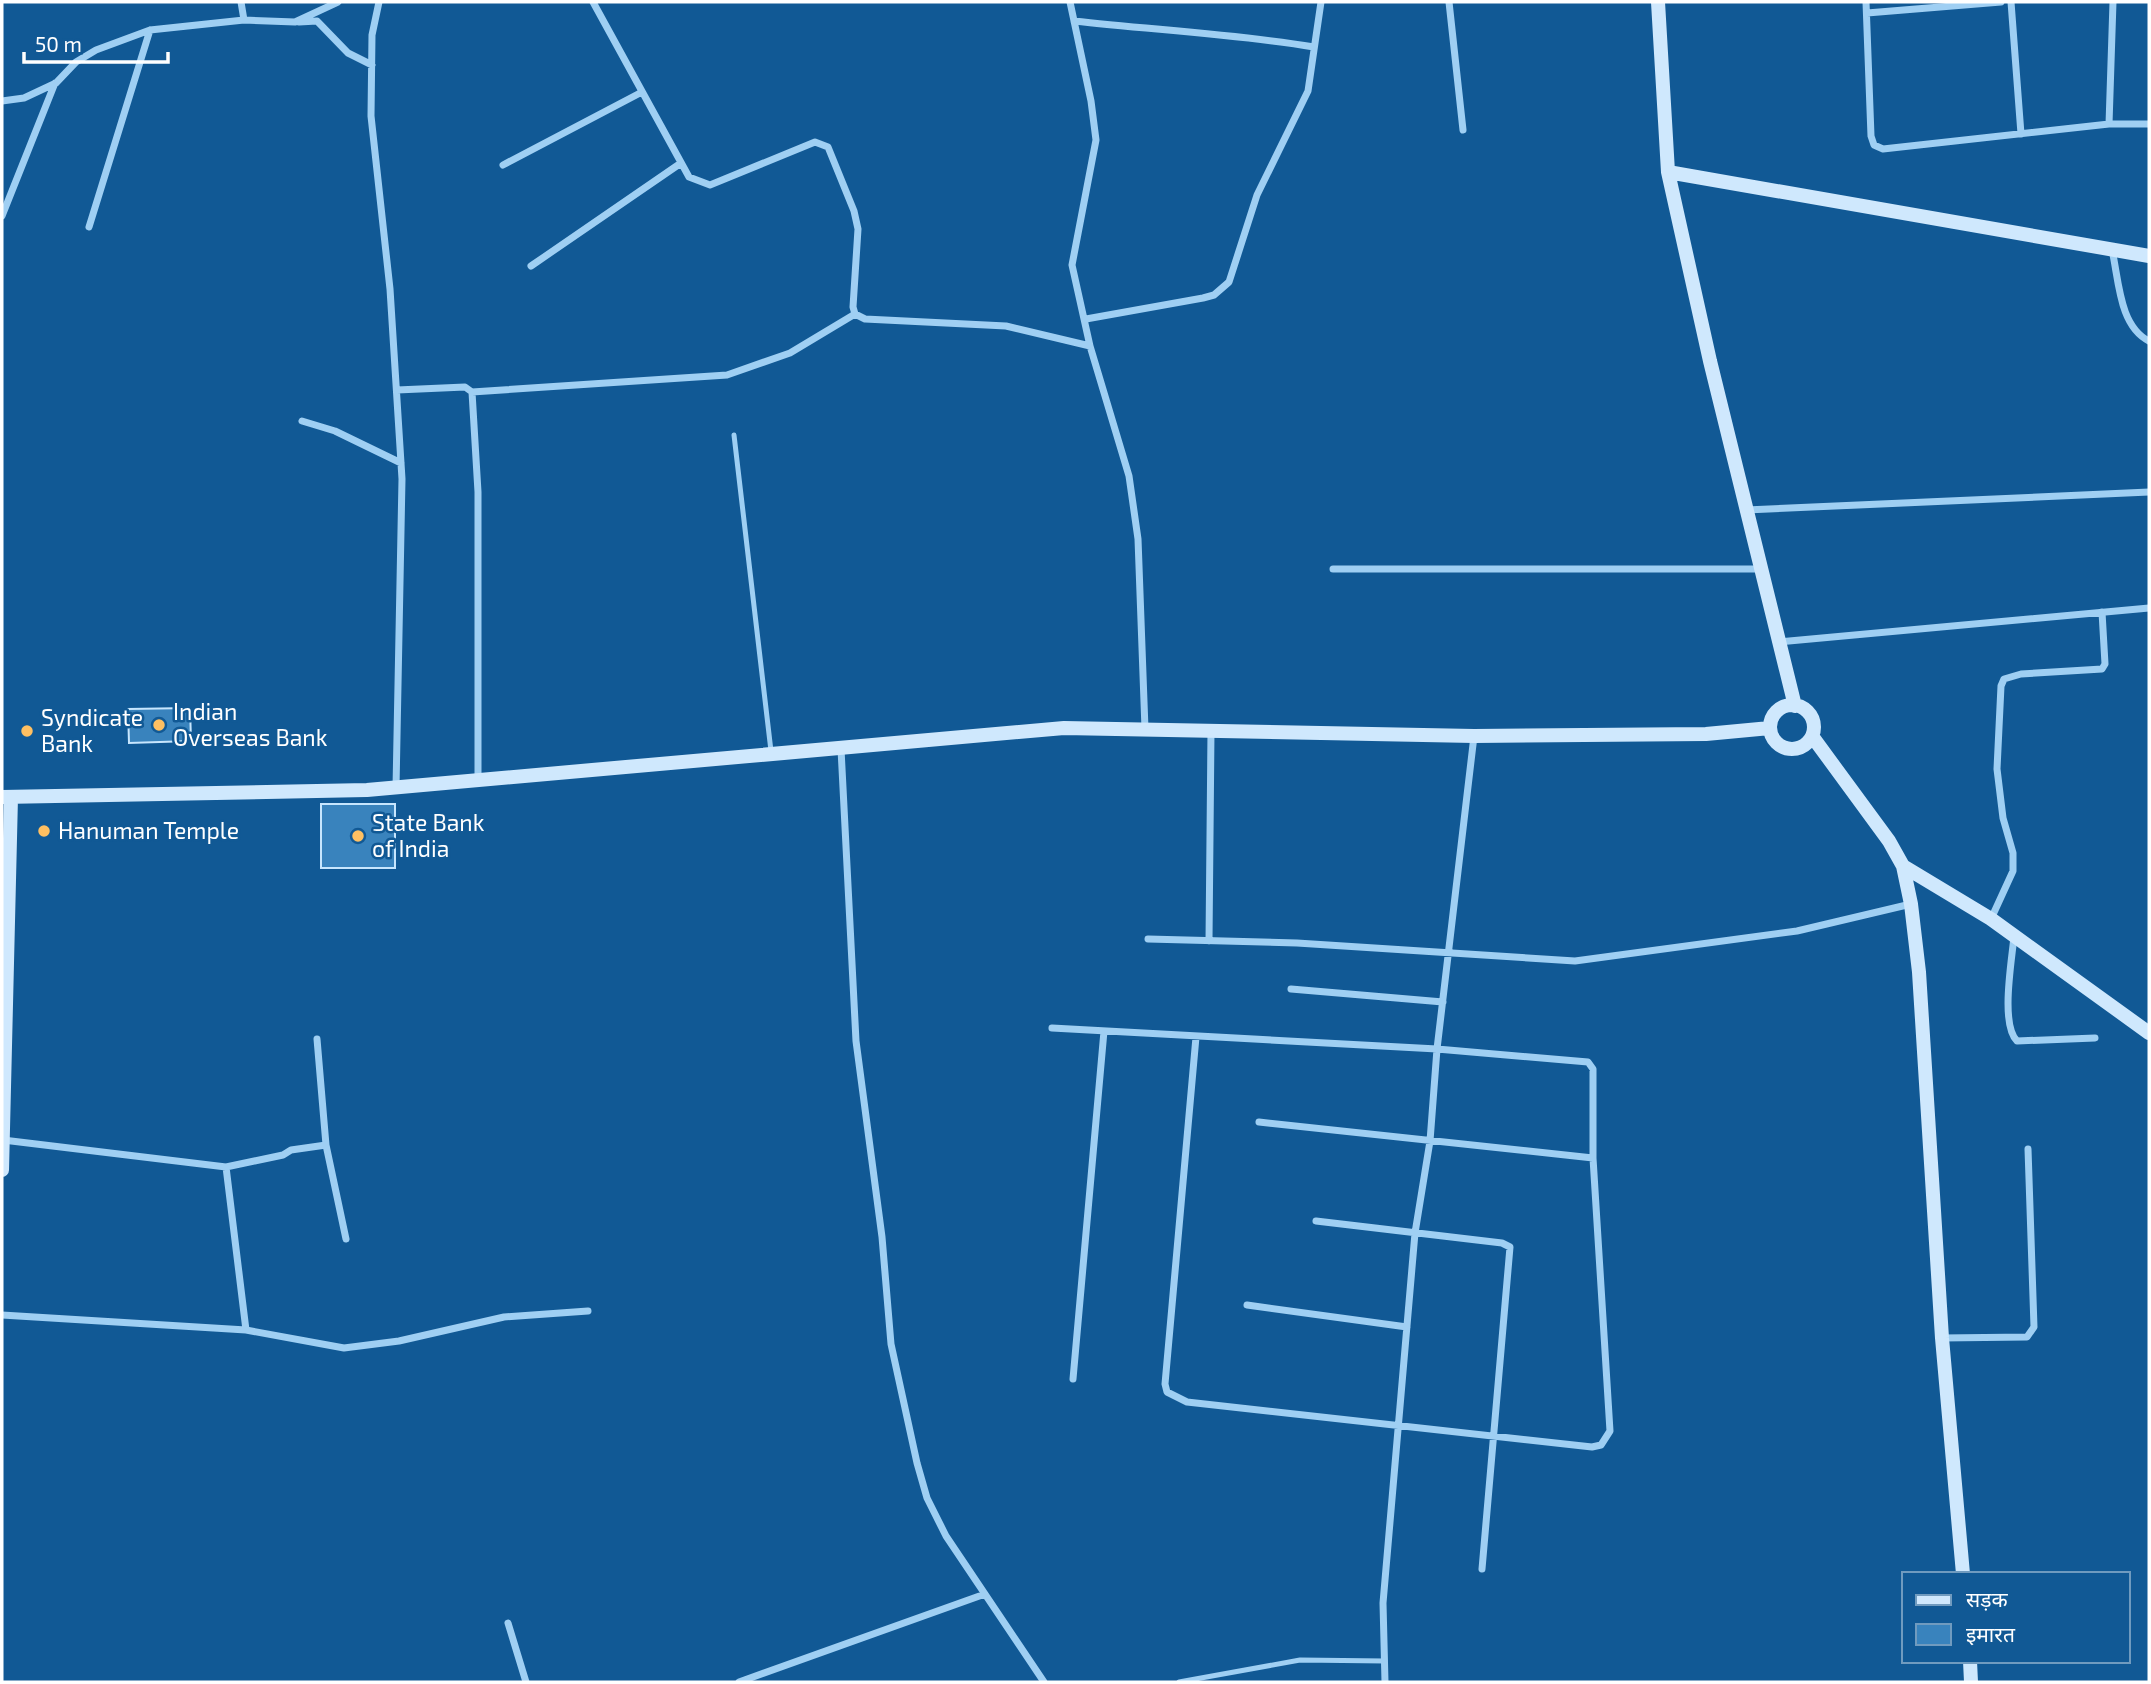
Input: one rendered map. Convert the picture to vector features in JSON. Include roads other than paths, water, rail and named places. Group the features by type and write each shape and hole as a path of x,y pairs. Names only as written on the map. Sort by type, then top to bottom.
{"street":[{"path":"241,2 244,20"},
{"path":"295,22 338,2"},
{"path":"379,2 372,35 371,116 390,289 401,463 396,788"},
{"path":"593,2 690,177 710,185 815,142 828,147 855,211 858,229 853,307 855,314 865,319 1006,326 1090,346"},
{"path":"1070,2 1091,101 1096,140 1072,265 1090,346 1129,476 1138,539 1145,729"},
{"path":"1086,319 1203,298 1214,295 1229,282 1257,195 1308,91 1321,2"},
{"path":"1449,2 1463,130"},
{"path":"1658,2 1668,172 1759,569 1795,706"},
{"path":"1866,2 1871,136 1874,145 1883,149 2109,124 2149,124"},
{"path":"1867,13 2001,2"},
{"path":"2011,2 2021,134"},
{"path":"2109,124 2113,2"},
{"path":"2,101 24,98 56,83 76,62 96,50 150,30 244,20 317,21 348,52 372,65"},
{"path":"1074,21 1179,33 1259,38 1314,47"},
{"path":"89,227 150,30"},
{"path":"2,216 56,83"},
{"path":"503,165 642,92"},
{"path":"531,266 681,163"},
{"path":"1668,172 2149,256"},
{"path":"2112,249 2127,320 2141,337 2149,341"},
{"path":"397,390 465,387 471,392 727,375 790,353 855,314"},
{"path":"471,392 478,492 478,781"},
{"path":"302,421 335,431 401,463"},
{"path":"1746,510 2149,492"},
{"path":"1333,569 1759,569"},
{"path":"1777,642 2149,608"},
{"path":"1991,919 2013,871 2013,853 2003,818 1997,769 2001,686 2004,679 2021,674 2102,670 2105,664 2102,612"},
{"path":"1812,736 1802,746 1788,748 1776,741 1770,728 1777,711 1795,706 1803,708 1812,720 1812,736 1889,841 1903,866 1911,904 1921,997 1942,1338 1963,1572"},
{"path":"2,1170 6,797 396,788 1064,728 1474,736 1706,734 1770,728"},
{"path":"1209,941 1211,731"},
{"path":"1385,1682 1383,1603 1415,1233 1430,1141 1437,1049 1474,736"},
{"path":"841,749 856,1041 882,1237 891,1344 927,1498 946,1536 1044,1682"},
{"path":"1903,866 1991,919 2149,1033"},
{"path":"1148,939 1575,961 1797,931 1911,904"},
{"path":"2014,935 2008,1017 2010,1035 2017,1041 2095,1038"},
{"path":"1291,989 1443,1002"},
{"path":"1052,1028 1437,1049 1588,1062 1593,1069 1593,1158 1610,1431 1601,1445 1592,1447 1495,1438 1187,1402 1167,1392 1165,1384 1196,1037"},
{"path":"1073,1379 1104,1031"},
{"path":"317,1039 326,1145 346,1239"},
{"path":"1259,1122 1593,1158"},
{"path":"2,1140 226,1167 283,1155 291,1150 326,1145"},
{"path":"1942,1338 2027,1337 2034,1327 2028,1149"},
{"path":"226,1167 246,1330"},
{"path":"1316,1221 1502,1243 1510,1247 1482,1569"},
{"path":"1247,1305 1407,1327"},
{"path":"2,1315 246,1330 344,1348 399,1341 504,1317 588,1311"},
{"path":"739,1682 985,1594"},
{"path":"508,1623 526,1682"},
{"path":"1970,1663 1971,1682"}],"lane":[{"path":"734,435 772,755"},
{"path":"1179,1682 1300,1660 1385,1661"}],"place":[{"name":"Indian Overseas Bank","path":"159,725"},
{"name":"Syndicate Bank","path":"27,731"},
{"name":"Hanuman Temple","path":"44,831"},
{"name":"State Bank of India","path":"358,836"}]}
